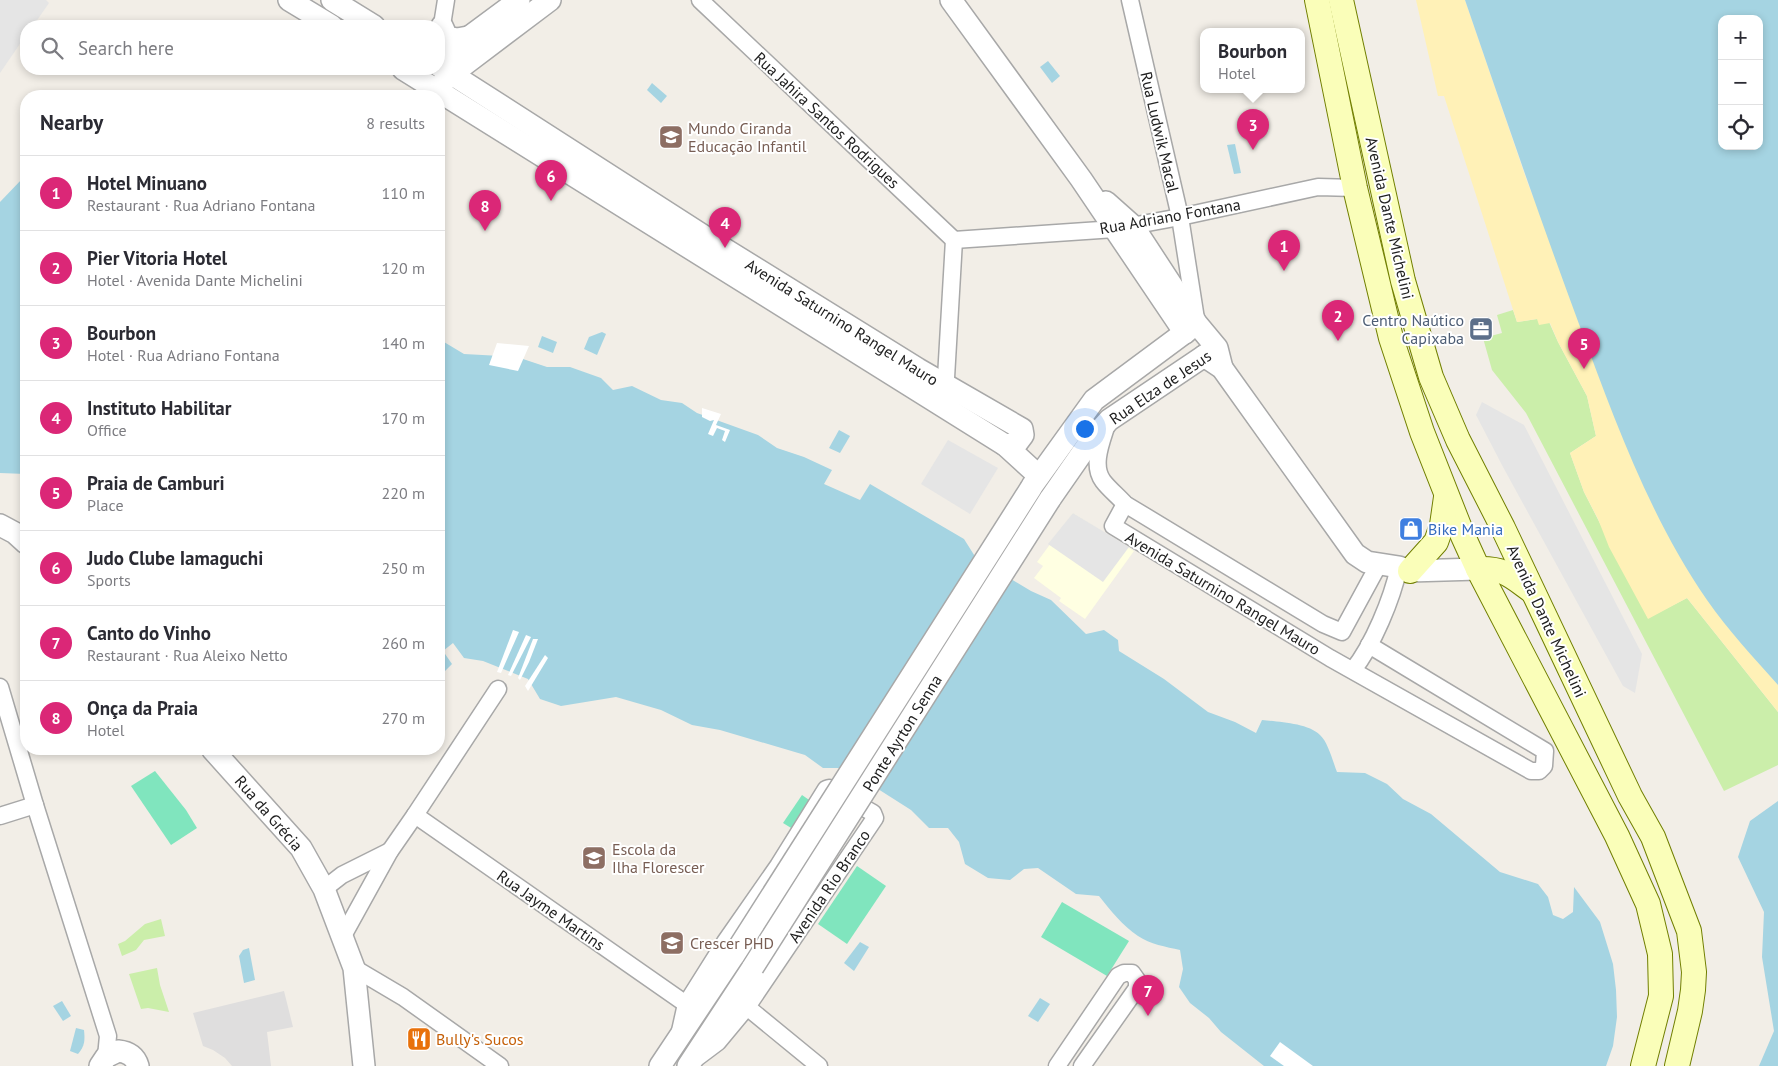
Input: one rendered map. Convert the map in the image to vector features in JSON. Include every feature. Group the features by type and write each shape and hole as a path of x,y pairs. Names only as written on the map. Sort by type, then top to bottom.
{"main road":[{"name":"Avenida Dante Michelini","path":"1317,0 1355,188 1390,338 1430,452 1478,570 1617,836 1648,904 1660,954 1661,996 1643,1066"},
{"name":"Avenida Dante Michelini","path":"1341,0 1403,281 1432,377 1458,440 1630,796 1653,837 1690,931 1694,972 1693,990 1677,1066"},
{"path":"1430,452 1458,440"},
{"path":"1396,567 1436,542 1442,525 1446,495"},
{"path":"1478,570 1492,568 1502,570 1533,592"}],"street":[{"path":"289,0 322,20"},
{"path":"332,0 364,20"},
{"path":"443,20 446,0"},
{"path":"445,65 468,38 519,0"},
{"path":"445,66 550,0"},
{"name":"Rua Jahira Santos Rodrigues","path":"700,0 954,240"},
{"path":"951,0 1081,179 1124,227 1191,328 1214,357 1355,554 1367,562 1396,567 1478,570"},
{"name":"Rua Ludwik Macal","path":"1130,0 1180,217 1191,328"},
{"path":"445,36 457,39 468,38"},
{"name":"Avenida Saturnino Rangel Mauro","path":"445,68 944,408 1005,445 1035,482"},
{"name":"Avenida Saturnino Rangel Mauro","path":"429,79 702,245 1022,429 1023,436 1017,443 1005,445"},
{"name":"Rua Adriano Fontana","path":"954,240 1124,227 1180,217 1318,187 1355,188"},
{"path":"944,408 954,240"},
{"name":"Rua Elza de Jesus","path":"1035,482 1094,400 1191,328"},
{"name":"Rua Elza de Jesus","path":"1050,499 1091,440 1108,420 1214,357"},
{"name":"Avenida Saturnino Rangel Mauro","path":"1108,420 1099,451 1098,470 1102,480 1125,504 1323,624 1342,632"},
{"name":"Ponte Ayrton Senna","path":"734,955 1035,482"},
{"name":"Ponte Ayrton Senna","path":"753,968 1050,499"},
{"name":"Avenida Saturnino Rangel Mauro","path":"1125,504 1113,526 1122,538 1531,771 1539,771 1544,766 1545,751 1370,645"},
{"path":"0,525 15,532 20,537"},
{"path":"1353,670 1370,645 1395,584 1396,567"},
{"name":"Avenida Saturnino Rangel Mauro","path":"1330,658 1342,632 1396,567"},
{"path":"0,687 20,754"},
{"path":"344,938 390,851 498,689"},
{"path":"20,755 108,1036 114,1045 112,1062"},
{"name":"Rua da Grécia","path":"217,755 301,848 324,889 344,938 361,972"},
{"name":"Avenida Rio Branco","path":"678,1038 686,1004 724,942 778,866 826,789 830,788 873,813 875,818 747,1006 718,1042 690,1064"},
{"path":"0,816 35,805"},
{"name":"Rua Jayme Martins","path":"415,816 686,1004"},
{"path":"324,889 342,875 390,851"},
{"name":"Avenida Rio Branco","path":"660,1066 734,955"},
{"name":"Avenida Rio Branco","path":"690,1064 753,968"},
{"path":"364,1066 359,1021 361,972 403,996 500,1066"},
{"path":"1057,1066 1118,976 1124,973 1132,973 1137,980 1137,988 1082,1066"},
{"path":"747,1006 819,1066"}],"shaded area":[{"path":"0,0 46,0 49,3 37,20 20,20 20,44 0,73"},
{"path":"1482,402 1524,425 1642,654 1635,693 1623,686 1503,467 1476,415"},
{"path":"948,440 998,468 970,514 921,484"},
{"path":"1073,513 1134,551 1085,619 1059,601 1061,598 1034,578 1043,566 1037,562"},
{"path":"1073,513 1129,547 1103,582 1048,544"},
{"path":"284,991 293,1027 267,1032 271,1066 232,1066 225,1058 203,1046 193,1013"}],"green space":[{"path":"1513,310 1517,322 1537,319 1549,322 1587,396 1596,436 1570,453 1584,492 1648,618 1687,598 1778,712 1778,765 1724,791 1526,413 1492,370 1483,338 1502,333 1497,315"},
{"path":"155,771 186,810 197,828 171,845 131,786"},
{"path":"802,795 815,804 796,831 783,823"},
{"path":"857,866 886,886 847,944 818,924"},
{"path":"1062,902 1129,941 1107,976 1041,937"},
{"path":"161,919 165,936 144,940 136,950 122,956 118,944 125,941 145,924"},
{"path":"157,968 160,985 169,1012 148,1008 141,1009 129,974"}],"sand":[{"path":"1416,0 1465,0 1528,184 1679,554 1708,600 1778,685 1778,712 1687,598 1648,619 1609,547 1598,519 1584,492 1570,453 1596,436 1587,396 1550,323 1539,325 1537,319 1517,322 1444,96 1438,96"}],"water":[{"path":"1465,0 1778,0 1778,685 1715,611 1686,568 1667,535 1634,466 1592,359"},
{"path":"1048,61 1060,76 1052,83 1040,67"},
{"path":"652,83 667,96 661,103 647,90"},
{"path":"1235,144 1241,173 1234,174 1227,145"},
{"path":"20,181 20,474 0,473 0,202"},
{"path":"602,332 606,334 597,355 584,349 589,337"},
{"path":"542,336 557,342 553,353 538,347"},
{"path":"445,343 464,354 517,357 547,367 570,367 601,378 613,390 632,386 661,400 682,403 697,413 758,435 777,448 804,457 832,470 824,484 860,500 870,484 964,539 976,558 1031,591 1051,600 1086,634 1104,630 1118,640 1119,651 1164,679 1208,712 1235,722 1256,733 1262,720 1292,724 1315,731 1323,738 1337,772 1365,773 1387,784 1403,799 1431,814 1500,872 1538,884 1548,897 1553,915 1563,919 1573,912 1574,887 1600,922 1613,964 1617,1017 1613,1046 1606,1066 1264,1066 1221,1032 1209,1018 1190,1003 1179,987 1183,969 1180,950 1158,945 1132,932 1099,896 1076,894 1038,868 1024,869 1010,880 988,878 965,864 959,842 948,828 929,828 911,810 845,768 823,768 805,755 720,730 692,725 661,710 616,697 561,706 540,699 528,679 483,661 464,658 453,643 445,649"},
{"path":"839,430 850,436 840,453 829,448"},
{"path":"445,654 452,664 445,671"},
{"path":"1778,801 1778,1066 1759,1066 1774,1031 1762,957 1764,912 1738,857 1750,821"},
{"path":"860,942 869,947 854,971 844,963"},
{"path":"249,948 255,980 244,983 239,956 243,950"},
{"path":"1040,998 1050,1004 1038,1022 1028,1016"},
{"path":"62,1001 71,1016 63,1021 53,1006"},
{"path":"76,1028 84,1030 83,1046 78,1054 70,1051"}],"pier":[{"path":"497,343 529,346 518,371 489,365"},
{"path":"702,408 721,414 716,425 730,430 725,442 722,440 725,431 717,428 713,436 708,434 714,420 710,421 702,417"},
{"path":"513,630 519,632 501,673 497,672"},
{"path":"526,635 531,637 511,676 508,675"},
{"path":"533,639 538,639 520,680 518,678"},
{"path":"545,655 548,658 528,691 525,686"},
{"path":"1280,1042 1313,1066 1284,1066 1270,1056"}],"place":[{"name":"Mundo Ciranda Educação Infantil","path":"671,137"},
{"name":"Bourbon","path":"1253,150"},
{"name":"Judo Clube Iamaguchi","path":"551,201"},
{"name":"Onça da Praia","path":"485,231"},
{"name":"Instituto Habilitar","path":"725,248"},
{"name":"Hotel Minuano","path":"1284,271"},
{"name":"Centro Naútico Capixaba","path":"1481,329"},
{"name":"Pier Vitoria Hotel","path":"1338,341"},
{"name":"Praia de Camburi","path":"1584,369"},
{"name":"Bike Mania","path":"1411,529"},
{"name":"Escola da Ilha Florescer","path":"594,858"},
{"name":"Crescer PHD","path":"672,943"},
{"name":"Canto do Vinho","path":"1148,1016"},
{"name":"Bully's Sucos","path":"419,1039"}]}
